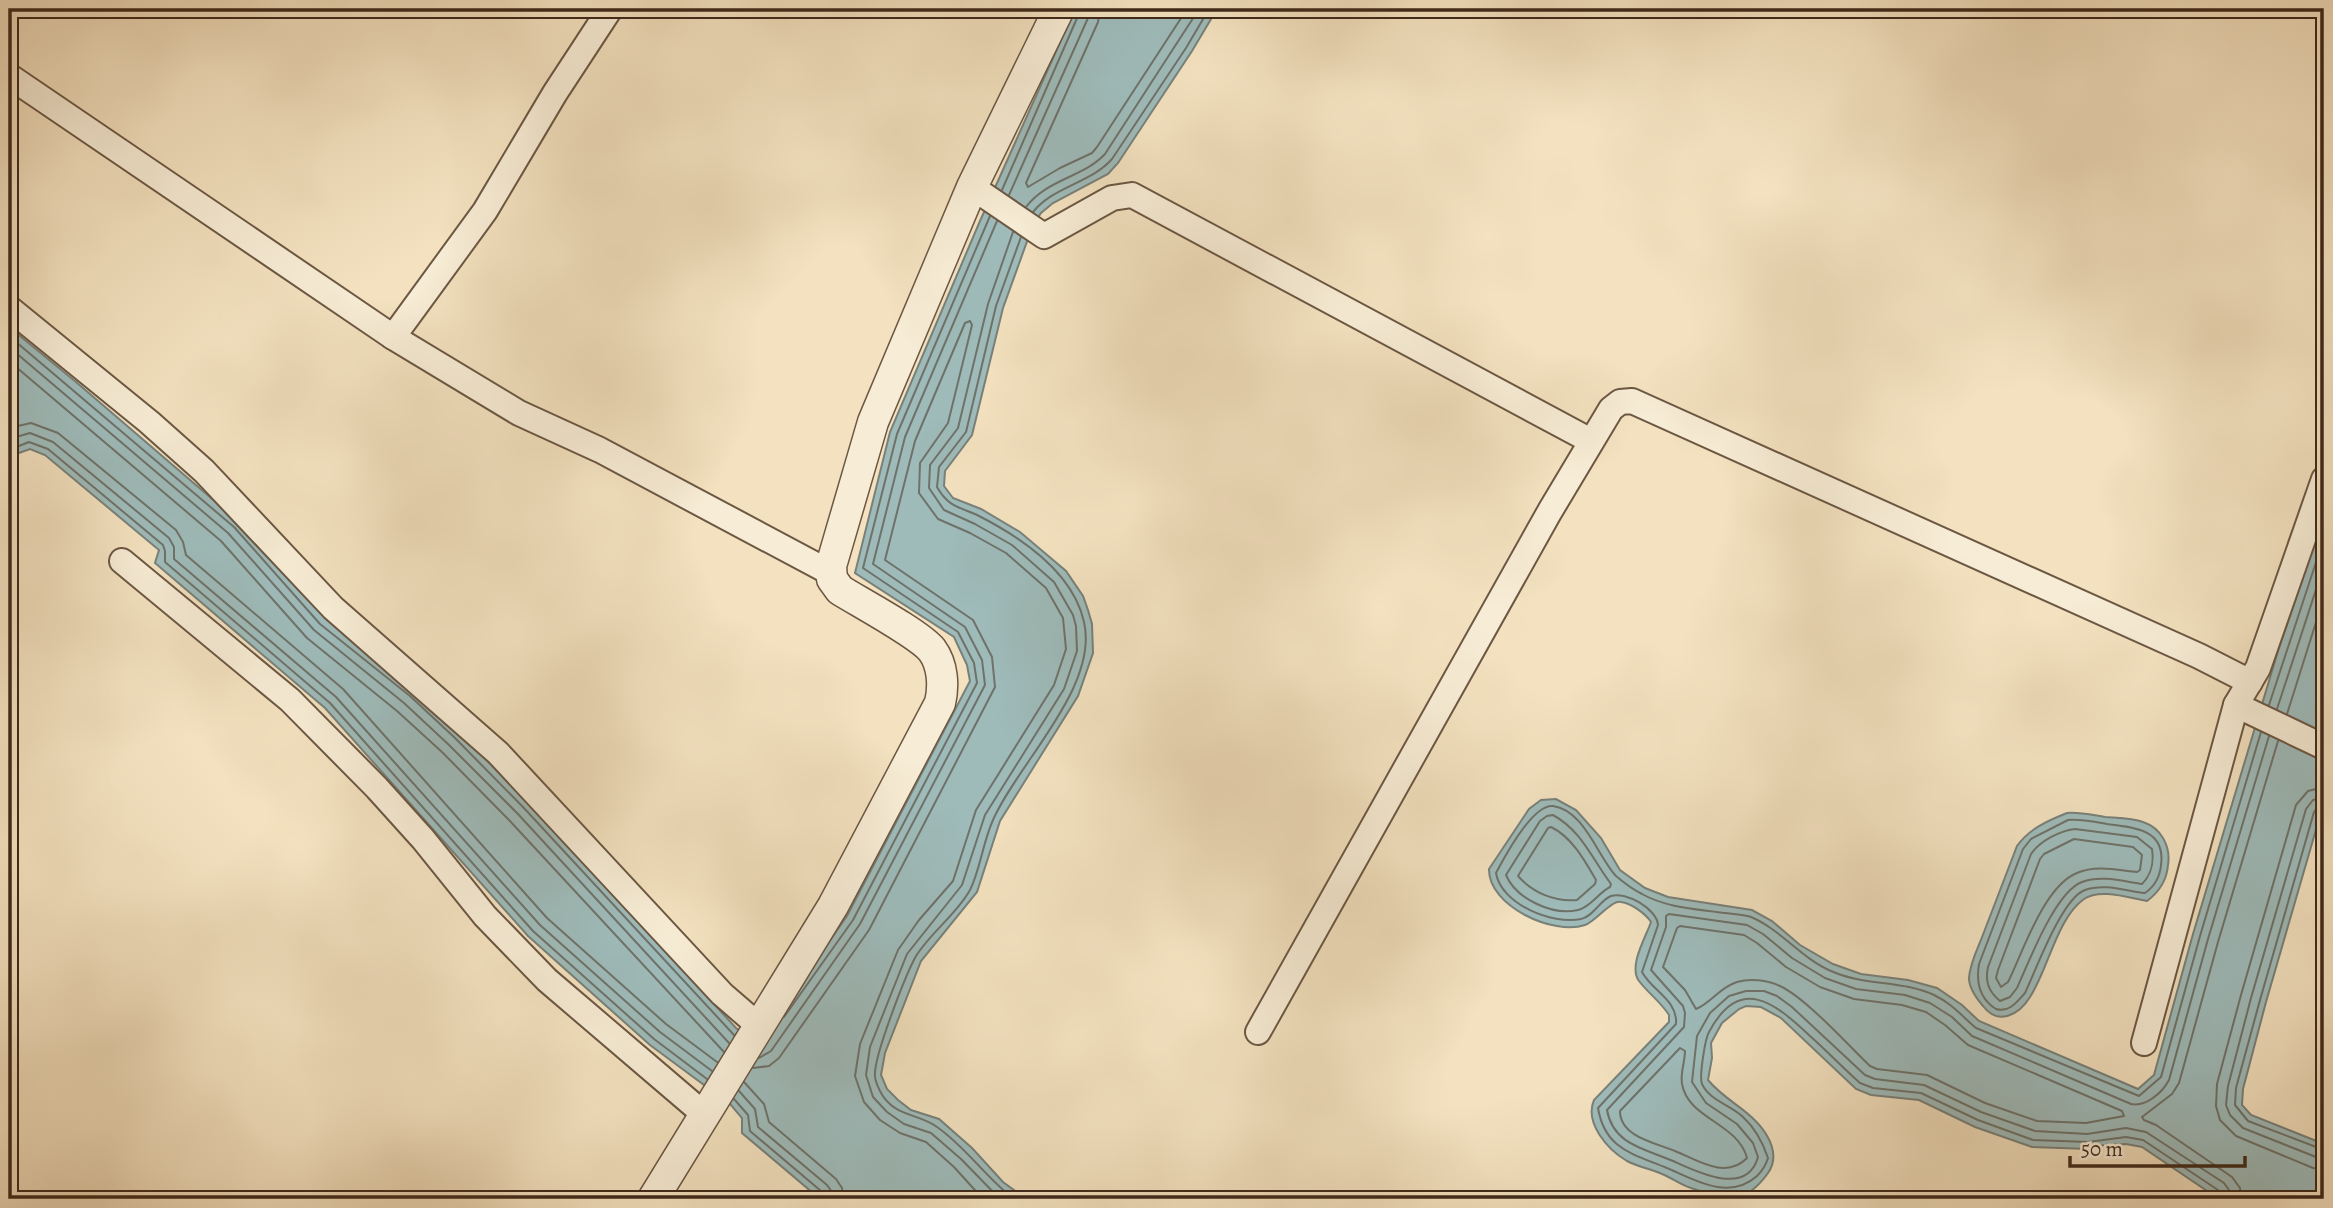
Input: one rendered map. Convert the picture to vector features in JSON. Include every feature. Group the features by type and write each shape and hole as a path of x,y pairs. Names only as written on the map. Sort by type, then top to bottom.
{"street":[{"path":"393,337 485,211 555,93 610,9"},
{"path":"653,1199 833,906 936,712 942,693 940,670 931,649 840,590 831,573 873,422 1059,9"},
{"path":"9,76 393,337 519,413 600,450 831,573"},
{"path":"977,191 1044,236 1112,198 1132,195 1591,442"},
{"path":"9,308 149,422 204,471 333,608 460,717 512,766 756,1031"},
{"path":"1258,1032 1550,511 1611,408 1620,402 1632,401 2186,650 2250,682"},
{"path":"2144,1043 2250,682 2258,668 2324,479"},
{"path":"122,561 290,700 377,788 423,839 485,916 547,980 707,1112"},
{"path":"2244,709 2324,747"}],"water":[{"path":"1075,9 1217,9 1118,163 1108,174 1053,203 1041,213 1033,225 1003,308 972,435 945,471 944,486 953,498 981,509 1020,532 1066,571 1083,596 1088,610 1092,624 1093,653 1078,696 1000,821 977,892 921,961 885,1053 881,1075 887,1089 898,1100 911,1110 939,1119 972,1148 1003,1182 1026,1199 820,1199 742,1133 742,1118 731,1105 650,1045 528,936 325,708 155,563 159,550 45,455 30,449 9,459 9,327 239,522 326,619 415,691 460,733 528,802 736,1028 758,1043 847,916 970,681 967,665 954,637 855,573 890,432"},
{"path":"2324,515 2324,802 2266,1002 2243,1089 2242,1105 2251,1115 2324,1144 2324,1199 2219,1199 2142,1147 2126,1144 2089,1149 2032,1147 1975,1127 1919,1100 1871,1095 1856,1089 1781,1018 1761,1007 1746,1006 1722,1023 1711,1043 1712,1058 1708,1080 1753,1118 1771,1144 1771,1168 1754,1189 1743,1194 1728,1195 1697,1190 1627,1161 1612,1150 1595,1127 1592,1118 1594,1100 1669,1022 1669,1015 1636,975 1637,960 1651,922 1638,909 1617,902 1585,925 1557,926 1525,915 1499,895 1489,869 1529,809 1541,800 1556,799 1576,810 1601,838 1620,870 1645,888 1668,897 1752,910 1772,921 1800,945 1833,964 1861,974 1908,980 1937,988 1979,1021 2138,1089 2154,1075 2193,934 2278,651"},
{"path":"2067,813 2129,819 2149,825 2160,833 2166,845 2169,858 2166,875 2159,889 2147,901 2106,894 2084,899 2060,931 2036,986 2025,1003 2008,1016 1995,1016 1976,997 1969,982 1973,960 2017,846 2033,830"}]}
